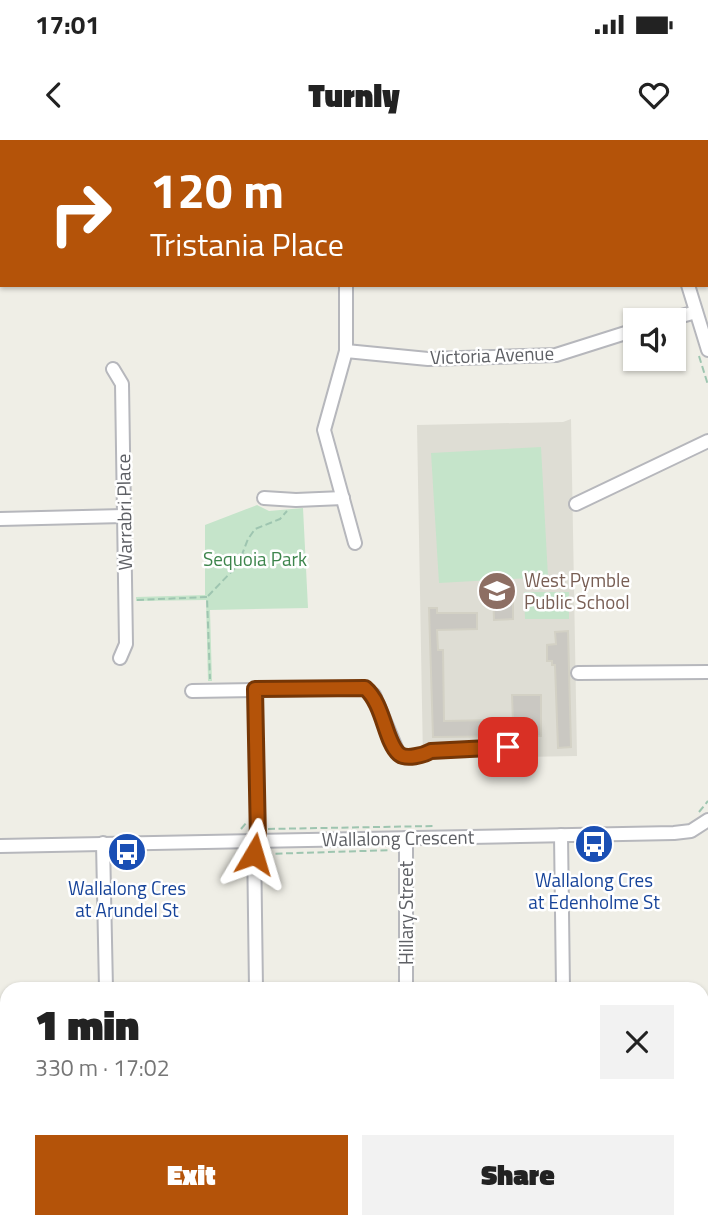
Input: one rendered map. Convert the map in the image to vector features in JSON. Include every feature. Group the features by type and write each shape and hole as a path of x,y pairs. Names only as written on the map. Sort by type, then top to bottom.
{"street":[{"path":"346,287 346,351 324,430 355,543"},
{"path":"689,287 708,350"},
{"path":"686,315 696,312"},
{"name":"Victoria Avenue","path":"346,351 428,359 556,355 623,334"},
{"name":"Warrabri Place","path":"113,369 122,384 125,644 120,658"},
{"path":"576,504 708,441"},
{"path":"264,498 343,498"},
{"path":"0,519 124,516"},
{"path":"578,673 708,672"},
{"path":"192,691 365,688 373,695 399,755 415,756 431,751 508,747"},
{"path":"255,689 259,841 256,982"},
{"name":"Wallalong Crescent","path":"0,846 683,833 708,820"},
{"path":"561,835 563,982"},
{"name":"Hillary Street","path":"406,838 407,982"},
{"path":"103,843 106,982"}],"path":[{"path":"125,601 207,597 238,565 255,529 280,519 296,500"},
{"path":"207,597 210,690"},
{"path":"693,817 708,801"},
{"path":"259,841 442,826"},
{"path":"259,841 399,850"}],"shaded area":[{"name":"West Pymble Public School","path":"571,419 577,756 423,759 417,425 563,422"}],"green space":[{"path":"541,447 548,577 439,583 431,453"},
{"name":"Sequoia Park","path":"257,505 269,511 303,508 308,608 210,610 212,681 208,681 206,600 136,601 136,597 205,595 205,525"},
{"path":"524,592 569,592 569,619 525,619"}],"building":[{"path":"513,589 513,619 494,620 493,590"},
{"path":"429,608 437,608 437,613 477,613 477,629 437,630 438,650 443,650 444,721 495,720 496,724 513,724 512,695 541,695 541,736 433,737"},
{"path":"568,631 571,747 558,748 555,665 552,665 552,661 547,661 547,645 556,644 555,632"}],"place":[{"name":"West Pymble Public School","path":"497,591"},
{"name":"Wallalong Cres at Edenholme St","path":"594,844"},
{"name":"Wallalong Cres at Arundel St","path":"127,852"}],"route":[{"path":"254,854 254,840 258,840 255,689 365,688 373,695 396,751 404,757 425,755 431,751 508,747"}]}
